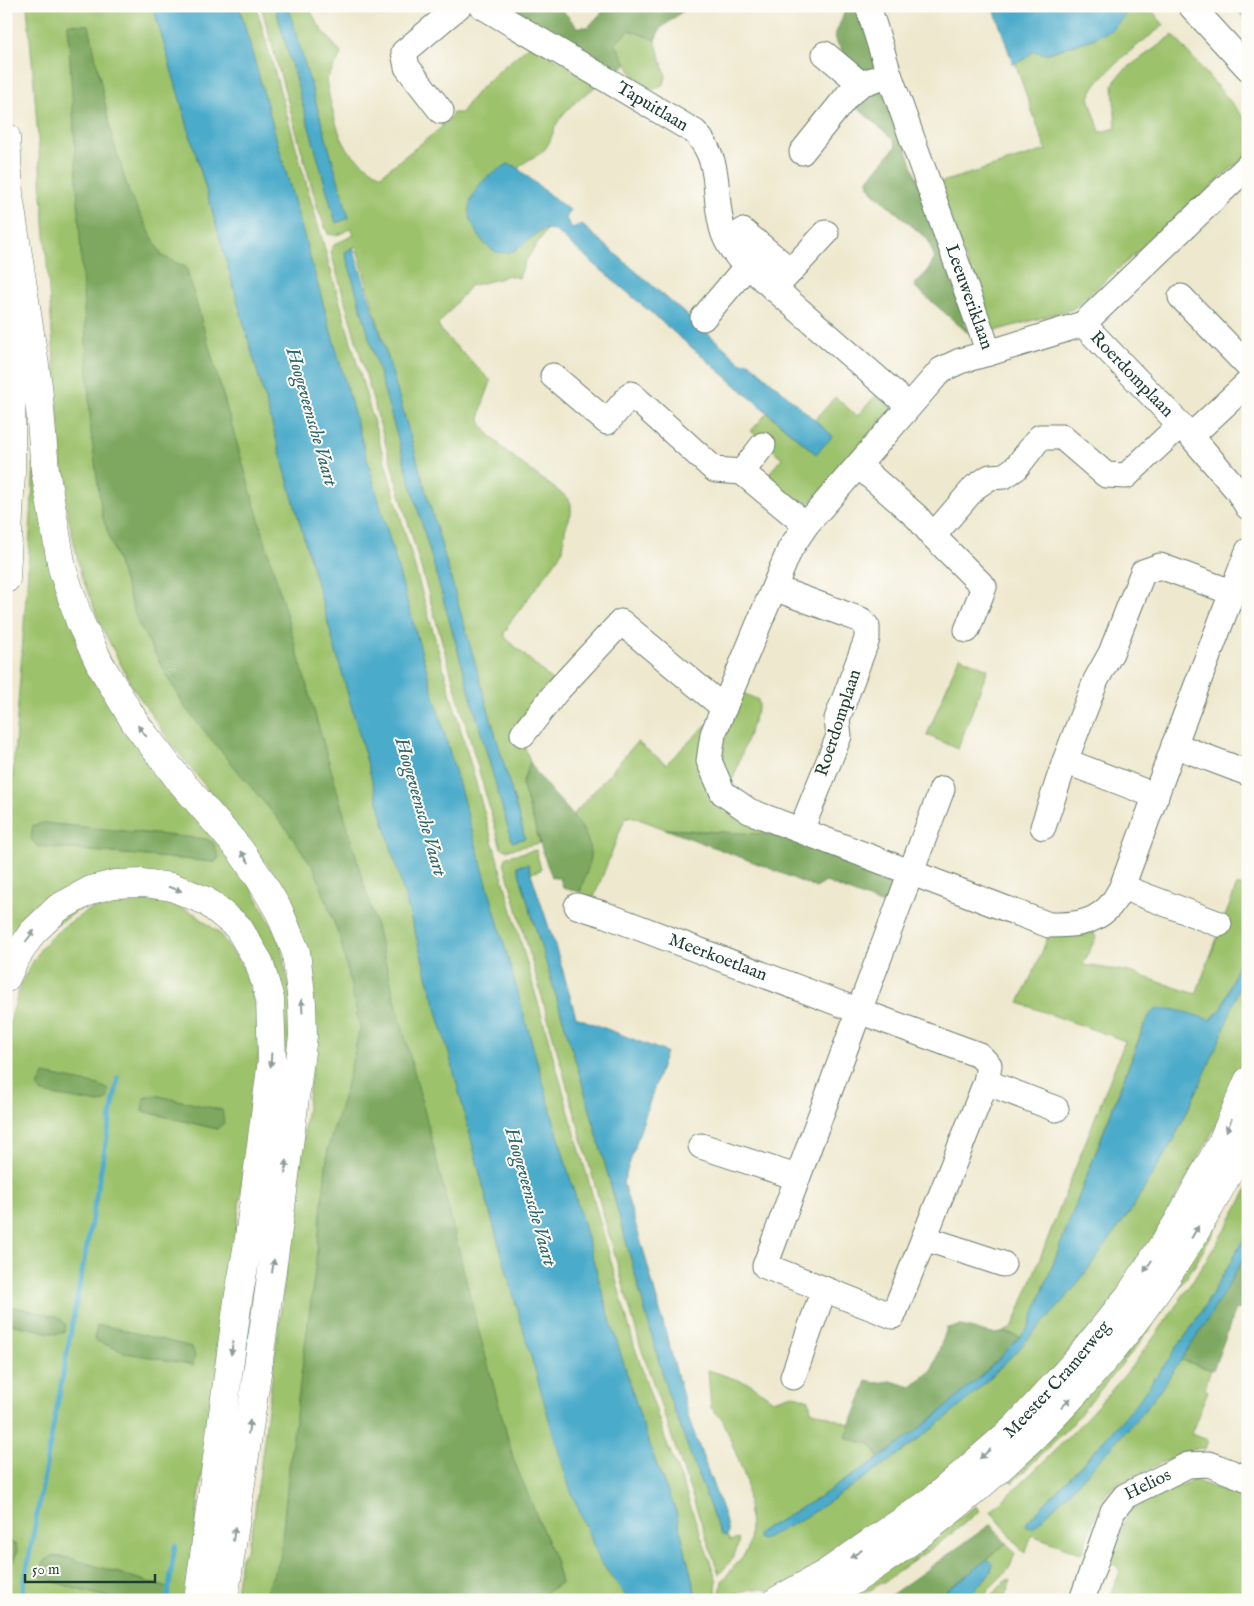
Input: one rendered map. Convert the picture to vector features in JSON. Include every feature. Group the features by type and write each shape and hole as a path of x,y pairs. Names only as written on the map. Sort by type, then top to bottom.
{"main road":[{"path":"6,137 12,367 11,472 6,579"},
{"path":"9,196 38,385 45,470 62,568 80,622 100,664 136,724 240,850 260,879 279,911 296,952 302,1003 303,1036 280,1215 224,1600"},
{"path":"6,978 15,959 32,933 58,908 91,890 114,884 143,883 172,887 206,901 238,927 259,962 270,999 272,1060 250,1238 238,1300 198,1600"},
{"name":"Meester Cramerweg","path":"778,1600 825,1574 929,1503 1016,1427 1073,1365 1128,1296 1176,1225 1222,1142 1248,1080"},
{"name":"Meester Cramerweg","path":"822,1600 857,1579 921,1534 994,1474 1032,1439 1075,1394 1114,1348 1164,1281 1234,1163 1248,1133"}],"street":[{"path":"441,111 407,67 404,52 459,6"},
{"name":"Tapuitlaan","path":"482,6 695,132 706,146 714,166 720,217 724,233 732,249 747,266 782,280"},
{"name":"Leeuweriklaan","path":"868,6 889,74 989,353 1083,324 1248,166"},
{"path":"1192,6 1248,68"},
{"path":"825,54 861,84"},
{"path":"802,152 848,96 861,84 889,74"},
{"name":"Tapuitlaan","path":"743,231 782,280 909,406"},
{"path":"782,280 826,233"},
{"path":"702,318 747,266"},
{"path":"1181,297 1245,358"},
{"name":"Roerdomplaan","path":"1083,324 1186,431 1238,491 1248,507"},
{"path":"989,353 960,361 941,370 806,525 790,549 713,734 709,760 723,793 749,811 1049,925 1076,925 1096,918 1109,907 1122,888 1174,745 1236,601 1248,551"},
{"path":"553,376 607,422 631,394 714,470 742,472 806,525"},
{"name":"Roerdomplaan","path":"933,536 975,487 990,477 1004,476 1016,468 1040,437 1062,436 1106,475 1126,476 1248,383"},
{"path":"742,472 763,445"},
{"path":"859,466 917,517 933,536 984,587 967,630"},
{"path":"1043,827 1065,761 1096,680 1111,653 1143,572 1160,566 1236,601"},
{"name":"Roerdomplaan","path":"774,588 861,620 867,627 868,639 837,719 839,736 801,830"},
{"path":"523,734 556,692 622,622 724,708"},
{"path":"1174,745 1248,773"},
{"path":"1065,761 1156,796"},
{"path":"912,872 942,789"},
{"name":"Meerkoetlaan","path":"577,906 612,917 859,1011 979,1056 989,1064 986,1082 893,1316 765,1266 796,1177 859,1011 912,872"},
{"path":"1122,888 1219,924"},
{"path":"986,1082 1056,1109"},
{"path":"701,1146 796,1177"},
{"path":"924,1238 1003,1264"},
{"path":"793,1378 824,1289"},
{"name":"Helios","path":"1082,1600 1113,1511 1125,1496 1188,1465 1208,1464 1248,1479"}],"green space":[{"path":"27,6 153,6 450,1057 492,1220 569,1486 600,1561 629,1600 235,1600 241,1557 247,1548 253,1525 316,1036 298,927 282,888 267,864 170,742 133,688 101,626 81,574 64,498"},
{"path":"239,6 256,6 634,1345 666,1441 717,1581 718,1600 697,1600 675,1508 645,1432 609,1316"},
{"path":"261,6 275,6 336,223 349,218 288,6 308,6 319,26 341,53 326,80 338,130 352,154 381,175 442,127 441,122 444,124 453,113 461,113 484,84 531,44 599,84 578,100 563,115 543,151 525,162 518,169 514,166 477,232 483,243 492,249 514,250 544,229 547,229 525,262 519,278 507,275 499,279 470,286 438,325 443,333 491,381 480,418 491,437 568,498 571,504 571,514 565,530 563,550 504,632 505,637 552,680 512,729 523,742 530,762 522,784 540,843 507,850 501,848 332,256 331,250 335,244 354,235 351,228 337,235 328,234 318,209","holes":["356,246 525,838 512,842 345,252"]},
{"path":"499,6 559,6 577,27 588,27 608,6 689,6 660,29 655,40 630,30 615,43 627,64 614,74"},
{"path":"845,6 857,6 878,68 857,73 837,43 835,35 846,9"},
{"path":"1124,6 1148,6 1164,25 1125,55 1096,83 1089,97 1100,132 1116,128 1113,84 1123,71 1173,35 1248,122 1248,154 1073,309 991,332 939,183 1046,150 1015,63 1023,60 1034,51 1045,54 1094,39 1125,15"},
{"path":"1233,6 1248,6 1248,22"},
{"path":"68,24 89,25 111,133 129,193 162,256 186,267 373,915 427,1121 476,1321 514,1461 555,1560 561,1583 534,1600 262,1600 280,1559 290,1458 314,1278 328,1148 346,1087 360,1028 341,942 315,870 288,831 186,709 138,623 102,515 91,433"},
{"path":"630,30 655,40 666,76 664,84 655,89 649,89 634,77 615,43"},
{"path":"884,86 935,229 968,333 915,287 915,284 927,272 935,258 928,240 874,193 869,186 868,179 896,146 893,139 853,104 865,92"},
{"path":"876,395 887,404 890,401 891,412 809,504 802,506 766,477 782,458 751,431 767,413 816,454 832,436 815,420 835,397 857,416"},
{"path":"34,463 55,574 237,860 280,942 293,1006 284,1110 265,1200 263,947 139,872 6,957 6,838 10,811","holes":["37,846 219,857 215,862"]},
{"path":"959,657 988,669 958,749 927,735"},
{"path":"741,692 758,700 759,705 733,779 724,775 723,746"},
{"path":"707,724 703,764 794,836 665,829 631,816 625,818 593,900 580,892 590,855 573,815 637,742 666,764"},
{"path":"530,762 543,782 571,813 587,837 590,860 580,892 563,888 560,878 552,877 545,859 522,784"},
{"path":"44,823 206,839 213,843 219,857 215,862 37,846 31,839 33,825"},
{"path":"665,829 794,836 900,876 888,907 826,882 816,888 764,866"},
{"path":"536,850 541,870 531,873 528,864 517,866 589,1106 667,1391 717,1526 722,1535 727,1536 730,1541 739,1539 737,1549 732,1558 719,1574 641,1348 504,863 507,856"},
{"path":"1248,871 1248,936 1222,1008 1210,1020 1173,1009 1144,1025 1029,1327 1020,1337 1004,1332 1013,1327 1125,1041 1019,1003 1050,931 1089,929 1093,932 1096,937 1083,965 1126,971 1196,994 1237,885 1242,887"},
{"path":"137,898 172,903 195,914 219,933 241,963 255,1002 259,1051 253,1106 199,1498 187,1600 166,1600 168,1588 69,1558 52,1556 76,1589 119,1600 6,1600 6,1561 11,1562 16,1545 6,1540 6,1323 57,1334 58,1317 6,1305 6,1034 22,981 42,946 63,927 87,911 112,902","holes":["154,1095 180,1101 217,1129 142,1111 144,1098"]},
{"path":"1248,963 1248,1068 1125,1290 964,1467 777,1592 750,1589 723,1600 720,1593 722,1581 747,1550 750,1526 746,1480 723,1420 711,1408 708,1370 751,1384 773,1400 793,1394 809,1400 811,1410 851,1425 846,1437 871,1444 879,1458 818,1498 759,1533 789,1526 887,1463 961,1406 1010,1358 1063,1302 1131,1210 1173,1141 1201,1082 1223,1032"},
{"path":"44,1074 99,1085 109,1090 107,1100 99,1103 42,1093 38,1087"},
{"path":"154,1095 222,1110 224,1123 217,1129 142,1111 144,1098"},
{"path":"1248,1147 1248,1169 1195,1265 1138,1345 1069,1427 1012,1483 1009,1478 1035,1445"},
{"path":"1248,1188 1248,1232 1189,1331 1117,1427 1027,1522 1033,1528 1073,1488 1130,1426 1181,1360 1211,1370 1204,1389 1208,1391 1191,1434 1208,1440 1205,1449 1196,1448 1184,1452 1111,1488 1098,1510 1082,1552 1080,1553 1032,1535 1026,1552 1023,1552 991,1511 1073,1432 1111,1391 1146,1348 1227,1227"},
{"path":"1248,1251 1248,1298 1240,1310 1236,1309 1213,1370 1181,1360 1202,1329"},
{"path":"6,1305 58,1317 66,1324 64,1332 57,1334 6,1323"},
{"path":"97,1326 106,1326 192,1347 195,1356 193,1365 127,1353 94,1340"},
{"path":"959,1326 993,1334 1004,1332 1020,1337 952,1401 879,1458 871,1444 846,1437 867,1381 876,1383 891,1381 911,1387 932,1370 947,1328"},
{"path":"1193,1480 1248,1499 1248,1600 1109,1600 1120,1571 1111,1559 1126,1518 1133,1509 1142,1503"},
{"path":"976,1506 979,1511 949,1536 885,1581 854,1600 837,1600"},
{"path":"991,1524 1006,1543 979,1567 934,1600 884,1600"},
{"path":"6,1540 16,1545 17,1551 14,1561 11,1563 6,1561"},
{"path":"1006,1543 1015,1554 1009,1569 992,1586 982,1600 966,1600 985,1579 992,1563 988,1559"},
{"path":"51,1556 69,1558 168,1588 166,1600 119,1600 76,1589 41,1577 43,1563"},
{"path":"1006,1580 1011,1580 1004,1600 988,1600"}],"water":[{"name":"Hoogeveensche Vaart","path":"153,6 239,6 609,1316 645,1432 675,1508 697,1600 629,1600 600,1561 569,1486 492,1220 450,1057"},
{"path":"275,6 288,6 349,218 336,223"},
{"path":"993,6 1124,6 1125,15 1112,30 1094,38 1045,54 1034,51 1023,60 1013,64"},
{"path":"508,164 515,166 570,210 566,219 573,229 581,224 742,363 749,362 833,436 816,454 558,233 549,229 543,230 519,248 507,253 500,253 488,247 472,223 469,212 470,204 472,197 484,180"},
{"path":"353,247 387,355 525,838 512,842 345,252"},
{"path":"528,864 576,1017 666,1052 623,1183 644,1252 689,1419 724,1515 728,1532 727,1536 722,1535 717,1526 667,1391 589,1106 517,866"},
{"path":"1248,936 1248,963 1223,1032 1173,1141 1131,1210 1063,1302 961,1406 932,1429 887,1463 812,1513 761,1540 758,1538 758,1533 818,1498 890,1451 938,1414 990,1368 1029,1327 1150,1014 1156,1010 1172,1009 1212,1019 1222,1008"},
{"path":"1248,1232 1248,1251 1202,1329 1163,1386 1143,1412 1095,1465 1033,1528 1027,1527 1026,1523 1093,1453 1139,1400 1189,1331"},
{"path":"988,1559 992,1563 991,1572 966,1600 934,1600"}],"waterway":[{"path":"21,1600 118,1078"},
{"path":"167,1600 175,1546"}]}
